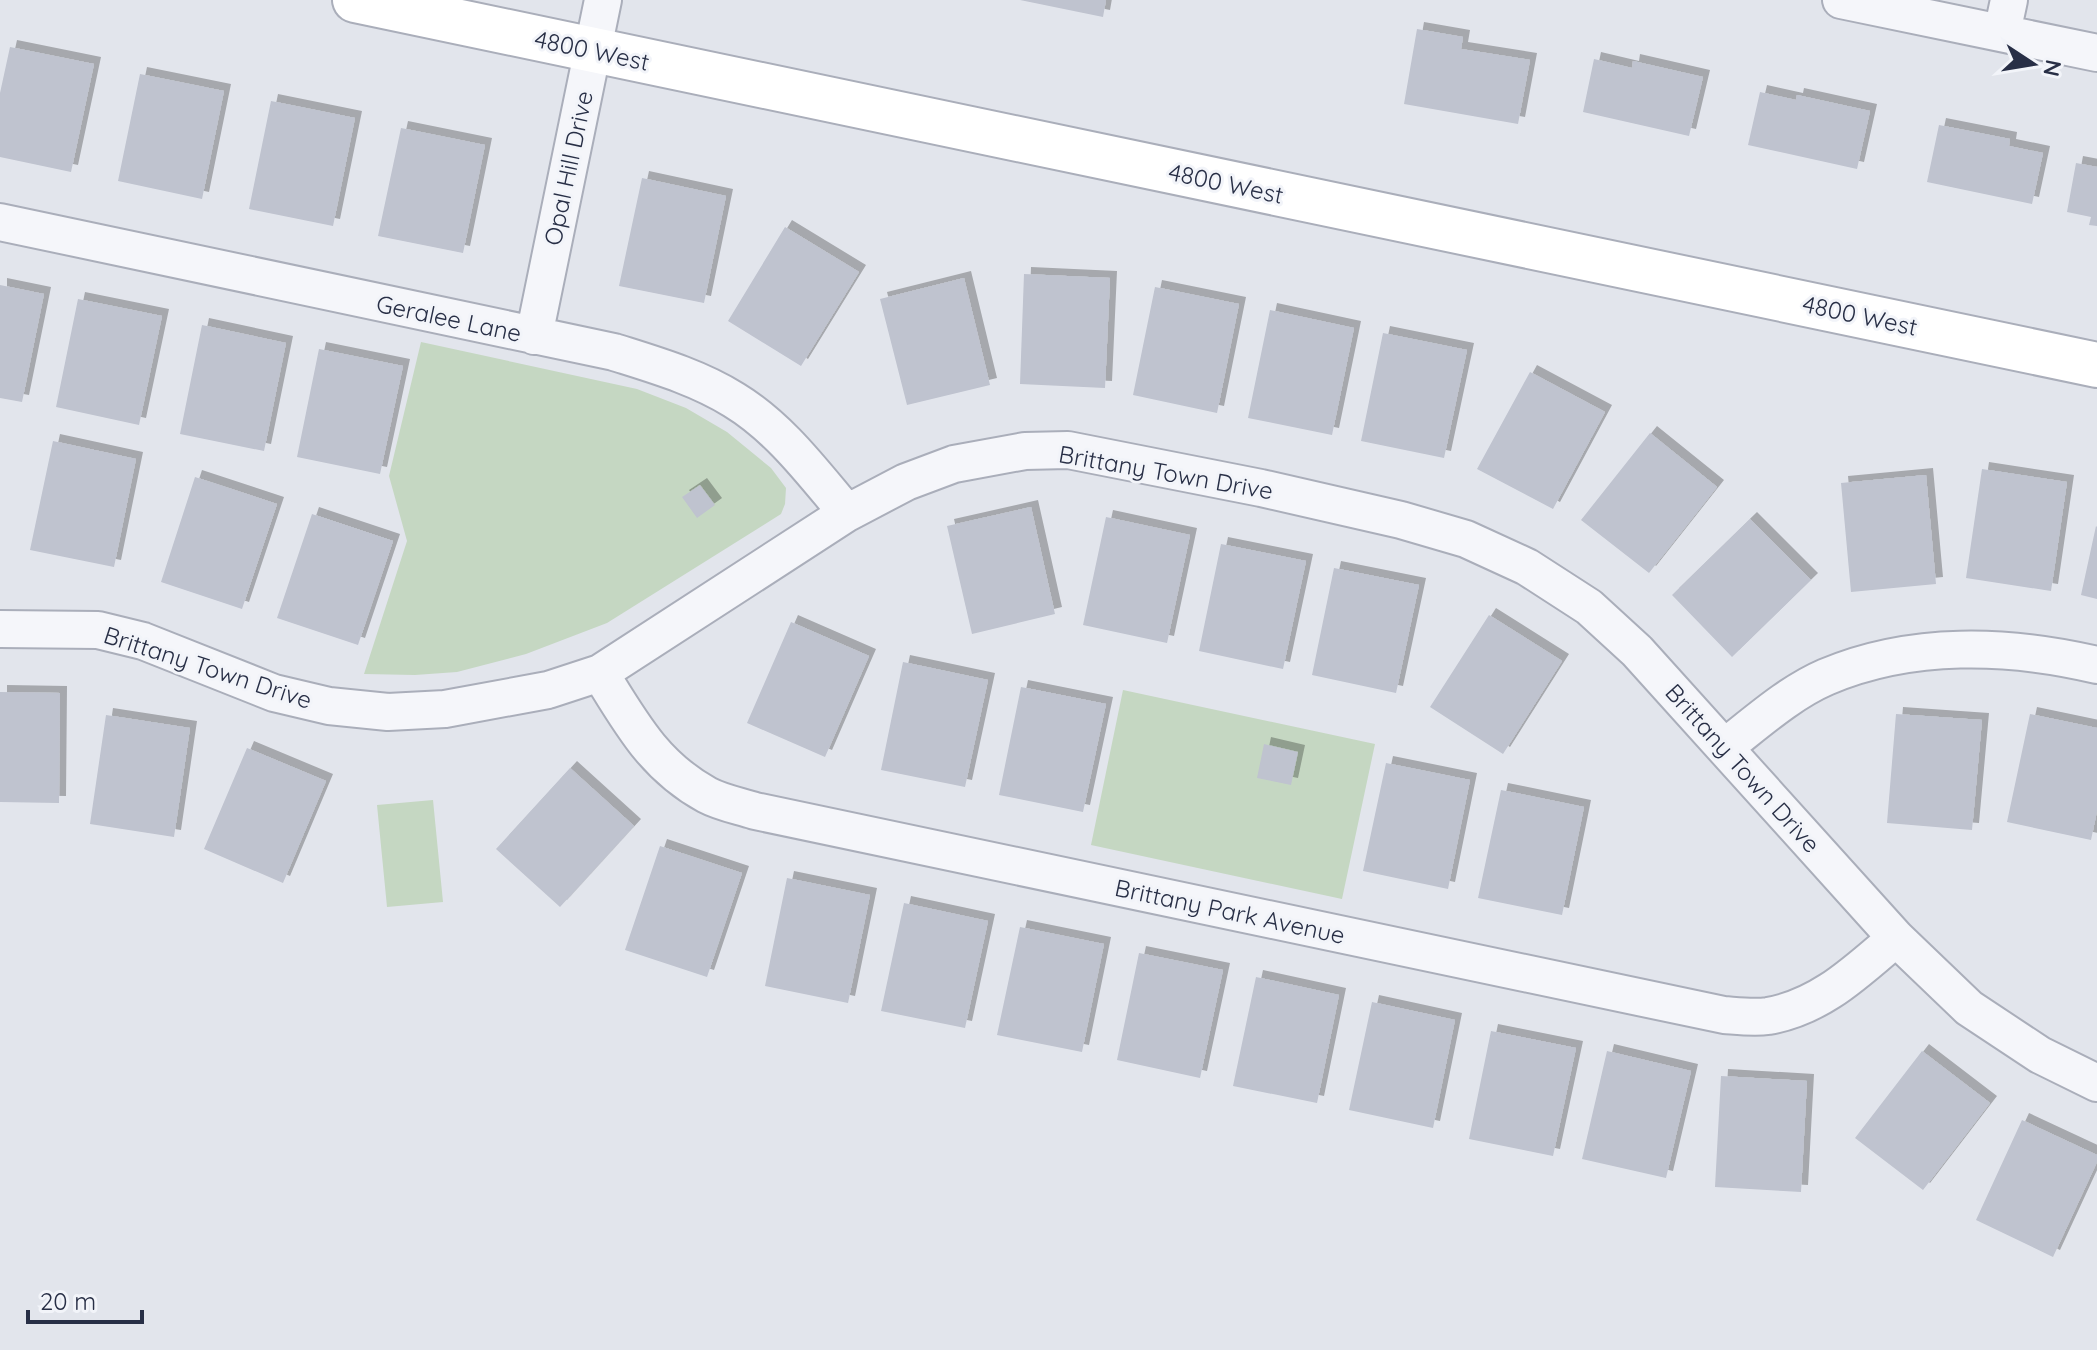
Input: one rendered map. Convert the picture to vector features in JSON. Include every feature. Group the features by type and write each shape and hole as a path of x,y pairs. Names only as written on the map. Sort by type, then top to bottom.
{"main road":[{"name":"4800 West","path":"355,0 2097,365"}],"street":[{"name":"Opal Hill Drive","path":"534,336 603,0"},
{"path":"1841,0 2005,17 2097,53"},
{"name":"Geralee Lane","path":"0,222 614,352 682,374 735,401 790,445 847,513"},
{"name":"Brittany Town Drive","path":"0,629 98,630 143,641 274,693 329,706 388,712 445,709 504,700 600,673 847,513 906,482 954,464 1025,451 1068,450 1113,457 1401,520 1466,539 1527,567 1589,607 1637,651 1896,938 1969,1008 2040,1055 2097,1083"},
{"path":"1725,747 1783,703 1824,678 1876,660 1927,651 2010,650 2097,665"},
{"name":"Brittany Park Avenue","path":"600,673 630,722 667,769 710,797 755,811 1724,1015 1766,1016 1799,1008 1834,990 1896,938"}],"green space":[{"path":"421,342 637,389 686,408 727,432 771,468 786,488 781,514 607,623 526,654 457,672 364,674 407,541 389,476"},
{"path":"1123,690 1375,744 1342,899 1091,845"},
{"path":"433,800 443,902 387,907 377,805"}],"building":[{"path":"1020,0 1106,0 1103,17"},
{"path":"1417,29 1463,37 1461,49 1530,60 1518,124 1404,104"},
{"path":"10,47 94,64 71,172 0,157 0,93"},
{"path":"1594,59 1632,68 1633,61 1703,77 1689,136 1583,112"},
{"path":"140,74 224,91 202,199 118,181"},
{"path":"1760,92 1796,100 1797,95 1870,111 1857,169 1748,145"},
{"path":"271,101 355,118 333,226 249,209"},
{"path":"1939,125 2010,139 2009,146 2043,153 2032,204 1927,182"},
{"path":"401,128 485,145 463,253 378,236"},
{"path":"2076,163 2097,167 2097,226 2089,225 2091,217 2067,212"},
{"path":"642,178 726,196 704,303 619,286"},
{"path":"785,227 859,272 801,366 728,321"},
{"path":"1024,274 1110,278 1105,388 1020,384"},
{"path":"964,278 990,385 907,405 880,299"},
{"path":"0,285 44,294 22,402 0,398"},
{"path":"1155,287 1239,304 1217,413 1133,395"},
{"path":"78,299 162,316 139,425 56,407"},
{"path":"1270,310 1354,328 1332,435 1248,418"},
{"path":"202,325 286,343 264,451 180,434"},
{"path":"1383,333 1467,350 1444,458 1361,441"},
{"path":"319,349 403,366 380,474 297,457"},
{"path":"1530,372 1605,412 1553,509 1477,469"},
{"path":"1650,433 1717,487 1649,573 1581,520"},
{"path":"53,441 136,459 114,567 30,550"},
{"path":"1982,469 2067,482 2051,591 1966,578"},
{"path":"1926,475 1936,584 1851,592 1841,483"},
{"path":"195,477 277,504 242,609 161,582"},
{"path":"700,485 715,505 697,518 682,497"},
{"path":"1031,507 1055,614 972,634 947,526"},
{"path":"312,514 393,541 358,645 277,618"},
{"path":"1106,517 1190,535 1167,643 1083,625"},
{"path":"1750,519 1811,580 1732,657 1672,595"},
{"path":"2097,527 2097,599 2081,595"},
{"path":"1221,544 1306,561 1283,669 1199,651"},
{"path":"1334,568 1419,585 1396,693 1312,675"},
{"path":"1489,615 1562,661 1503,754 1430,707"},
{"path":"791,622 869,656 825,757 747,723"},
{"path":"903,662 988,680 965,787 881,770"},
{"path":"1021,687 1106,704 1083,812 999,795"},
{"path":"0,692 60,693 59,803 0,802"},
{"path":"1896,714 1982,720 1972,830 1887,823"},
{"path":"2030,714 2097,728 2097,811 2091,840 2007,822"},
{"path":"106,715 190,728 174,837 90,824"},
{"path":"1264,744 1298,752 1291,785 1257,778"},
{"path":"247,748 326,781 283,883 204,849"},
{"path":"1386,763 1470,780 1448,889 1363,871"},
{"path":"570,768 634,826 560,907 496,849"},
{"path":"1501,790 1584,807 1562,915 1478,898"},
{"path":"660,846 742,873 707,977 625,950"},
{"path":"787,878 870,895 848,1003 765,986"},
{"path":"904,903 988,921 965,1028 881,1011"},
{"path":"1020,927 1104,944 1082,1052 997,1035"},
{"path":"1139,953 1223,970 1200,1078 1117,1060"},
{"path":"1256,977 1339,995 1317,1103 1233,1086"},
{"path":"1372,1002 1455,1020 1433,1128 1349,1110"},
{"path":"1491,1031 1576,1048 1553,1156 1469,1139"},
{"path":"1607,1051 1691,1071 1666,1178 1582,1159"},
{"path":"1922,1051 1990,1103 1923,1190 1855,1138"},
{"path":"1721,1076 1807,1081 1801,1192 1715,1187"},
{"path":"2022,1120 2097,1155 2097,1162 2053,1257 1976,1220"}]}
